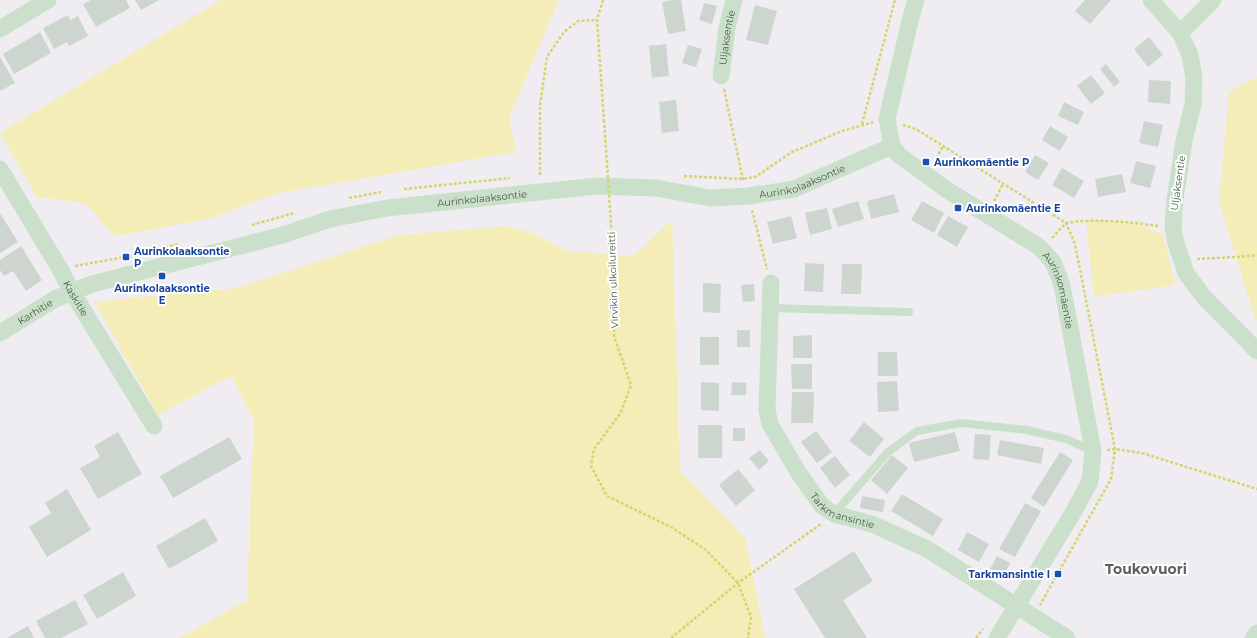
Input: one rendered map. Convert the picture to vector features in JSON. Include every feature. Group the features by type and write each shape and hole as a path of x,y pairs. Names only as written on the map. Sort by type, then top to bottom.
{"street":[{"path":"0,30 48,0"},
{"name":"Uljaksentie","path":"721,76 727,28 734,0"},
{"path":"892,146 887,119 916,0"},
{"name":"Uljaksentie","path":"1151,0 1180,33 1190,55 1194,78 1193,104 1184,141 1175,199 1173,227 1176,243 1186,273 1203,296 1257,351"},
{"path":"1180,33 1213,0"},
{"name":"Aurinkomäentie","path":"892,146 899,155 947,190 1038,246 1053,262 1062,285 1092,450 1090,481 1016,605 1002,632 997,638"},
{"name":"Aurinkolaaksontie","path":"72,292 109,279 283,235 330,219 387,208 597,186 656,188 710,198 749,196 794,189 892,146"},
{"name":"Kaskitie","path":"0,169 60,269 72,292 154,426"},
{"name":"Tarkmansintie","path":"771,283 767,410 770,424 798,472 822,506 834,514 872,524 927,549 1067,638"},
{"name":"Karhitie","path":"0,333 55,299 72,292"},
{"path":"1253,638 1257,633"}],"lane":[{"path":"770,308 909,312"},
{"path":"834,514 888,452 917,431 962,423 1027,430 1066,439 1092,450"}],"path":[{"name":"Virvikin ulkoilureitti","path":"603,0 597,20 614,269 614,336 631,385 620,414 594,449 591,466 607,496 671,527 706,550 738,583 751,617 748,638"},
{"path":"862,124 894,0"},
{"path":"540,175 540,105 547,57 564,32 578,21 597,20"},
{"path":"932,166 943,146"},
{"path":"1042,250 1066,223 1086,220 1132,222 1173,227"},
{"path":"1195,261 1193,256 1197,259 1237,257 1257,254"},
{"path":"60,269 136,255 145,255 159,267"},
{"path":"1115,449 1142,452 1257,489"},
{"path":"671,638 738,583 834,514"}],"shaded area":[{"path":"221,0 559,0 509,117 516,152 274,194 209,219 114,236 85,203 37,197 0,133"},
{"path":"1257,77 1257,320 1255,319 1219,201 1229,92"},
{"path":"672,220 680,471 745,538 765,638 180,638 247,600 254,421 231,376 158,415 94,302 237,288 400,235 505,226 532,233 568,251 633,256"},
{"path":"1086,220 1132,222 1163,235 1175,285 1094,297"}],"building":[{"path":"91,0 126,0 130,8 96,27 83,4"},
{"path":"135,0 159,0 141,10"},
{"path":"681,0 686,31 668,34 662,2"},
{"path":"1085,0 1111,0 1090,24 1075,11"},
{"path":"704,3 717,6 712,24 699,20"},
{"path":"755,5 777,11 768,45 746,40"},
{"path":"68,15 70,20 78,16 88,36 69,46 67,42 54,49 43,28"},
{"path":"40,32 51,53 14,74 3,54"},
{"path":"1149,37 1163,55 1148,67 1134,49"},
{"path":"666,44 669,76 652,78 649,46"},
{"path":"688,45 702,49 696,67 682,63"},
{"path":"0,57 15,83 0,91"},
{"path":"1106,64 1120,82 1114,87 1100,69"},
{"path":"1091,75 1105,93 1091,104 1077,86"},
{"path":"1149,80 1171,81 1170,104 1148,102"},
{"path":"676,100 679,131 662,133 659,102"},
{"path":"1064,102 1084,112 1078,125 1058,116"},
{"path":"1144,121 1163,125 1158,147 1139,143"},
{"path":"1050,126 1068,137 1060,151 1042,140"},
{"path":"1035,155 1049,163 1038,180 1025,172"},
{"path":"1136,161 1156,166 1150,188 1130,183"},
{"path":"1062,168 1084,181 1074,198 1052,185"},
{"path":"1122,174 1126,192 1098,197 1095,179"},
{"path":"894,194 899,212 871,219 867,201"},
{"path":"858,201 864,219 838,227 832,209"},
{"path":"922,201 944,213 934,233 911,220"},
{"path":"827,208 832,229 810,235 805,213"},
{"path":"0,213 18,242 0,253"},
{"path":"791,216 797,238 773,244 767,222"},
{"path":"948,216 968,227 957,247 937,235"},
{"path":"21,246 42,280 26,291 13,271 4,276 0,270 0,260"},
{"path":"805,263 824,264 823,292 804,291"},
{"path":"842,264 862,264 861,294 841,294"},
{"path":"703,283 721,284 720,313 703,312"},
{"path":"754,284 755,301 743,302 741,285"},
{"path":"737,330 750,330 750,347 737,347"},
{"path":"812,335 812,358 793,358 793,336"},
{"path":"700,337 719,337 719,365 700,365"},
{"path":"878,352 897,352 898,376 878,376"},
{"path":"791,364 812,364 812,389 792,389"},
{"path":"897,381 899,411 878,412 877,382"},
{"path":"701,382 719,383 719,411 701,410"},
{"path":"732,382 746,383 746,395 731,395"},
{"path":"792,392 814,392 813,423 791,423"},
{"path":"864,422 884,439 870,457 849,441"},
{"path":"698,425 722,425 722,458 698,458"},
{"path":"733,428 745,428 745,441 733,441"},
{"path":"816,431 832,452 817,463 801,442"},
{"path":"118,432 142,474 98,499 80,468 100,457 94,446"},
{"path":"955,432 960,451 914,462 909,443"},
{"path":"975,434 991,435 989,460 973,459"},
{"path":"229,437 242,459 173,498 160,476"},
{"path":"1000,440 1044,448 1041,464 997,455"},
{"path":"760,450 769,461 759,470 749,458"},
{"path":"1060,452 1073,460 1044,507 1031,498"},
{"path":"892,455 908,468 887,494 871,480"},
{"path":"835,456 850,475 835,488 820,468"},
{"path":"738,469 755,490 736,506 719,485"},
{"path":"67,489 91,530 47,557 29,527 51,513 45,503"},
{"path":"902,494 943,519 933,536 891,511"},
{"path":"862,496 885,500 883,512 860,508"},
{"path":"1025,503 1041,511 1015,557 999,549"},
{"path":"205,518 218,541 169,569 156,546"},
{"path":"967,532 989,544 979,562 958,550"},
{"path":"854,551 873,581 843,600 867,638 825,638 794,589"},
{"path":"997,556 1010,563 1004,576 990,569"},
{"path":"123,572 136,596 97,619 83,595"},
{"path":"75,600 88,624 61,638 45,638 36,621"},
{"path":"28,626 34,638 7,638"}],"place":[{"name":"Aurinkomäentie P","path":"926,162"},
{"name":"Aurinkomäentie E","path":"958,208"},
{"name":"Aurinkolaaksontie P","path":"126,257"},
{"name":"Aurinkolaaksontie E","path":"162,276"},
{"name":"Tarkmansintie I","path":"1058,574"}],"district":[{"name":"Toukovuori","path":"1146,569"}]}
